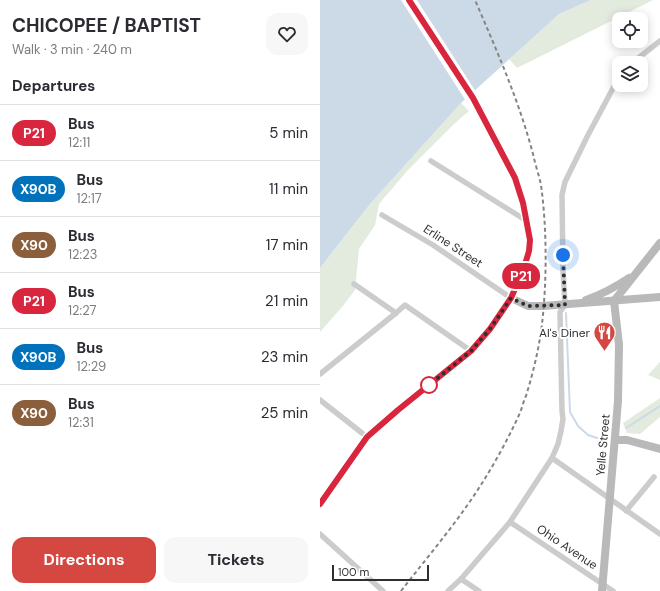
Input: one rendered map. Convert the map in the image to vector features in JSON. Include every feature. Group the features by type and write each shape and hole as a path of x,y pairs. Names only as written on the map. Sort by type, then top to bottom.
{"main road":[{"path":"320,504 367,437 471,351 490,329 511,298 524,268 529,251 530,240 527,221 515,178 473,98 409,0"},
{"path":"614,301 660,243"},
{"path":"575,304 603,294 638,272"},
{"path":"511,298 528,306 565,305 660,297"},
{"name":"Yelle Street","path":"602,588 616,440 619,382 619,345 614,301"},
{"path":"616,440 627,440 660,449"}],"street":[{"path":"641,56 660,41"},
{"path":"448,591 461,579 510,522 552,458 558,444 563,419 560,312 565,305 562,195 565,182 612,91"},
{"path":"431,161 527,221"},
{"name":"Erline Street","path":"382,215 433,245 511,298"},
{"path":"354,284 396,313"},
{"path":"320,374 405,305 471,351"},
{"path":"320,400 367,437"},
{"path":"552,458 660,534"},
{"path":"626,511 654,476"},
{"name":"Ohio Avenue","path":"510,522 602,588 613,591"},
{"path":"320,534 383,591"},
{"path":"461,579 479,591"}],"shaded area":[{"path":"591,0 653,0 629,12 612,12 612,20 517,68 509,59 559,14"},
{"path":"461,103 469,111 407,171 379,204 375,225 359,249 355,290 320,332 320,268 370,204"},
{"path":"660,362 660,380 648,375"},
{"path":"660,398 660,417 640,434 627,433 623,423"}],"water":[{"path":"320,0 591,0 559,14 461,103 370,204 320,268"}],"pier":[{"path":"401,0 417,0 476,92 466,101"}],"waterway":[{"path":"566,313 570,412 578,426 588,435 606,439"},
{"path":"626,428 660,406"}],"railway":[{"path":"401,591 465,509 507,440 520,413 526,396 536,361 542,324 546,254 541,185 533,154 514,95 475,0"}],"bus line":[{"name":"P21","path":"320,504 367,437 471,351 490,329 511,298 524,268 529,251 530,240 523,203 515,178 473,98 409,0"}],"place":[{"name":"Al's Diner","path":"605,352"}],"route":[{"path":"429,385 428,386 471,351 490,329 511,298 528,306 565,305 563,255"}]}
